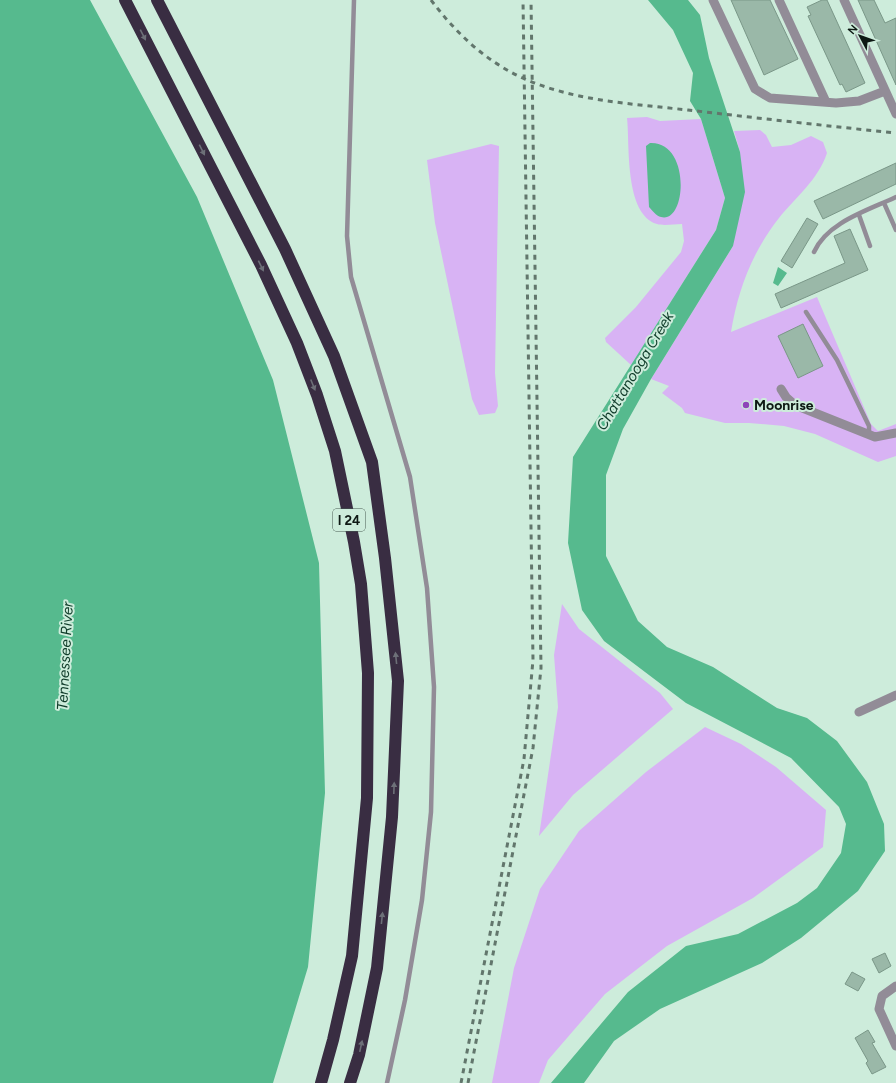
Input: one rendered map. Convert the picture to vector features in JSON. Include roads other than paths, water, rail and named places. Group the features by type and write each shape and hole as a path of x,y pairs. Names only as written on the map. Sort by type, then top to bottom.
{"highway":[{"name":"I 24","path":"125,0 261,265 297,343 317,395 335,451 354,542 361,584 368,673 367,798 352,956 333,1040 321,1083"},
{"name":"I 24","path":"156,0 285,249 334,356 372,462 385,558 398,681 392,817 376,968 359,1055 350,1083"},
{"path":"166,0 170,26"}],"street":[{"path":"713,0 755,89 770,98 826,102 859,101 885,91"},
{"path":"779,0 826,102"},
{"path":"844,0 896,114"},
{"path":"781,389 786,397 795,405 875,437 896,433"},
{"path":"859,712 896,695"},
{"path":"896,986 882,996 879,1009 896,1046"}],"lane":[{"path":"354,0 347,236 351,277 410,477 427,588 434,686 430,812 422,900 405,1000 387,1083"},
{"path":"814,252 817,244 828,233 842,223 896,198"},
{"path":"884,203 896,230"},
{"path":"859,215 870,246"},
{"path":"806,312 837,360 869,426 869,434"}],"water":[{"name":"Tennessee River","path":"0,0 90,0 197,197 273,380 319,563 325,793 308,967 273,1083 0,1083"},
{"name":"Chattanooga Creek","path":"648,0 688,0 700,15 709,58 740,152 745,192 733,246 651,379 623,429 606,475 606,556 638,621 667,647 713,667 777,708 807,718 837,741 867,782 884,824 885,851 858,891 801,938 762,963 660,1009 614,1041 584,1083 551,1083 628,992 686,946 738,934 797,903 817,888 841,853 846,824 839,807 791,758 686,703 604,641 582,610 568,543 573,457 716,230 725,198 701,119 690,101 693,73 673,30"},
{"path":"650,143 663,146 673,155 678,167 681,182 680,196 676,208 670,216 661,217 649,207 646,146"},
{"path":"778,267 787,273 778,286 773,283"}],"railway":[{"path":"431,0 461,35 497,64 525,79 564,92 584,97 625,103 896,133"},
{"path":"461,1083 524,759 533,660 523,0"},
{"path":"468,1083 533,748 541,668 531,0"}],"place":[{"name":"Moonrise","path":"746,405"}]}
